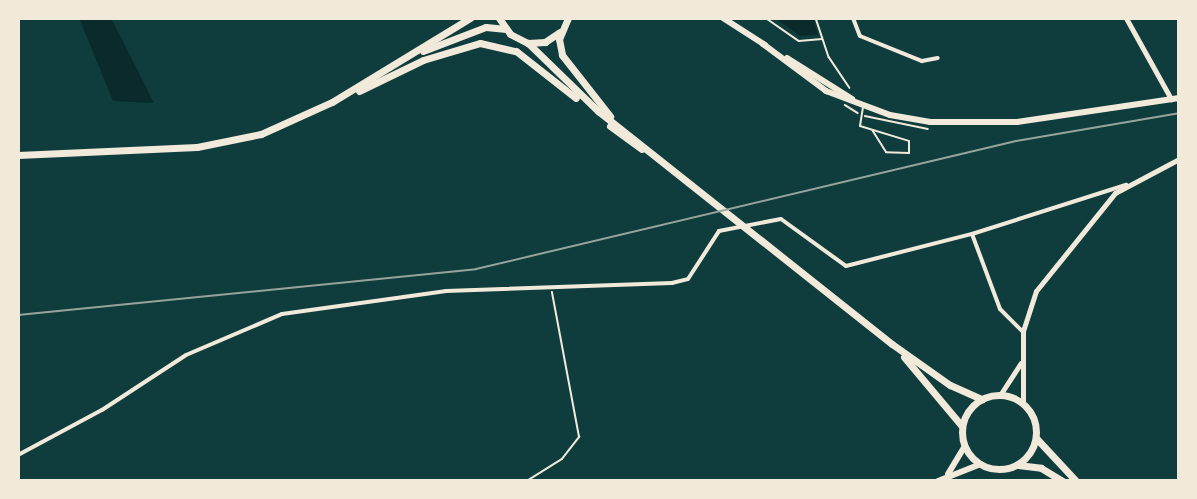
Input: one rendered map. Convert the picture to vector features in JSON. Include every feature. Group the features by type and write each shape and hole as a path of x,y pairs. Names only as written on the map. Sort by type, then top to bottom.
{"main road":[{"path":"18,155 215,145 285,126 415,54 470,18"},
{"path":"500,18 506,29"},
{"path":"723,18 763,44 826,91 864,107 930,122 1017,122 1179,98"},
{"path":"569,19 562,30 559,43 568,67 625,131"},
{"path":"415,54 486,27 506,29 528,43 625,131 892,344 950,385 982,399 1000,395 1023,404 1031,414 1036,438 1076,481"},
{"path":"528,43 545,42 562,30"},
{"path":"332,102 460,46 499,44 526,57 630,142 679,174"},
{"path":"892,344 932,385 963,427 965,446 981,464"},
{"path":"963,427 982,399"},
{"path":"1015,465 1036,438"},
{"path":"947,475 965,446"},
{"path":"938,481 947,475 981,464 1041,468 1063,481"}],"street":[{"path":"853,18 860,36 922,61 938,58"},
{"path":"1126,18 1171,99"},
{"path":"18,455 102,410 186,355 258,320 446,291 552,289 688,279 719,231 767,220 795,225 834,263 846,266 972,234 1126,185 1179,159"},
{"path":"1023,404 1021,362 1023,331 1036,291 1053,266 1126,185"},
{"path":"972,234 1000,309 1023,331"},
{"path":"1000,395 1021,362"}],"lane":[{"path":"864,107 860,126 909,141 909,153 886,152 872,130"}],"path":[{"path":"765,18 799,41 823,39"},
{"path":"816,18 829,57"},
{"path":"527,481 573,449 579,437 552,289"}],"water":[{"path":"79,18 111,18 154,103 113,101"},
{"path":"775,18 813,18 818,35 800,36"}],"railway":[{"path":"18,315 476,269 1016,141 1179,113"}]}
